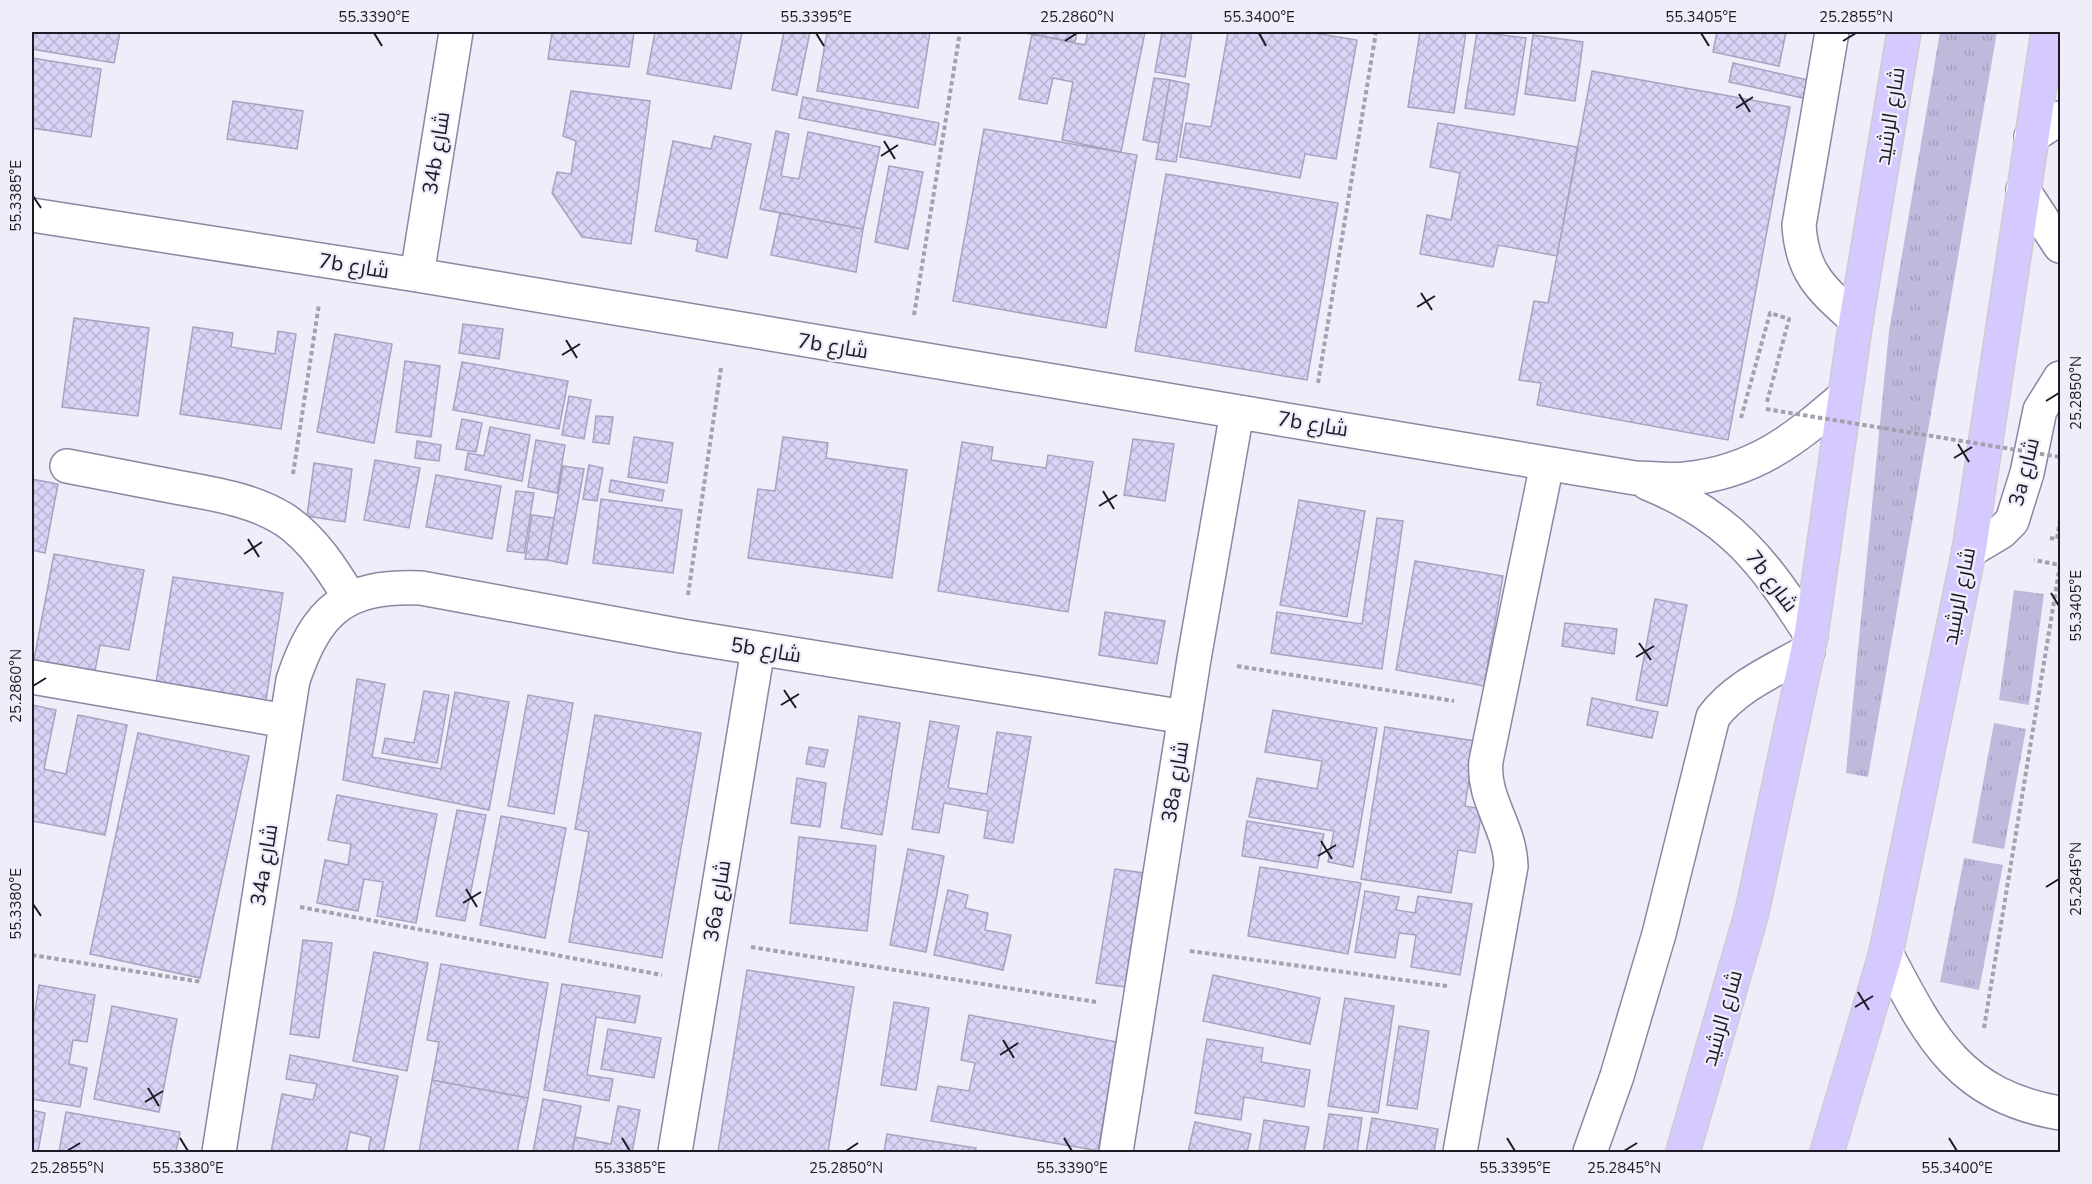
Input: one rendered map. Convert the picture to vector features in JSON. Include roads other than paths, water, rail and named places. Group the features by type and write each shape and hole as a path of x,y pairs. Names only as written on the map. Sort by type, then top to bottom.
{"main road":[{"name":"شارع الرشيد","path":"1683,1152 1752,912 1809,643 1856,320 1904,32"},
{"name":"شارع الرشيد","path":"1827,1152 1887,953 1969,551 2049,32"}],"street":[{"name":"34b شارع","path":"417,275 456,32"},
{"path":"1832,32 1799,225 1801,248 1808,269 1821,287 1856,320"},
{"path":"2031,137 2061,118"},
{"path":"2023,190 2061,246"},
{"name":"7b شارع","path":"32,215 417,275 1635,478 1684,479 1724,472 1762,457 1795,439 1845,396"},
{"name":"3a شارع","path":"1969,551 2001,532 2012,520 2027,473 2040,410 2054,384 2061,378"},
{"name":"38a شارع","path":"1116,1152 1194,659 1237,412"},
{"path":"1460,1152 1511,866 1507,834 1487,790 1484,775 1547,464"},
{"path":"67,466 235,498 263,508 286,521 310,542 350,598"},
{"name":"7b شارع","path":"1635,478 1677,495 1716,519 1750,549 1778,585 1809,643"},
{"name":"5b شارع","path":"350,598 386,586 421,588 682,636 1185,717"},
{"name":"34a شارع","path":"219,1152 293,680 304,646 324,617 350,598"},
{"path":"1590,1152 1617,1076 1659,934 1713,717 1724,702 1809,643"},
{"name":"36a شارع","path":"675,1152 759,649"},
{"path":"32,676 286,721"},
{"path":"1887,953 1917,1012 1948,1057 1975,1080 2011,1100 2061,1113"}]}
